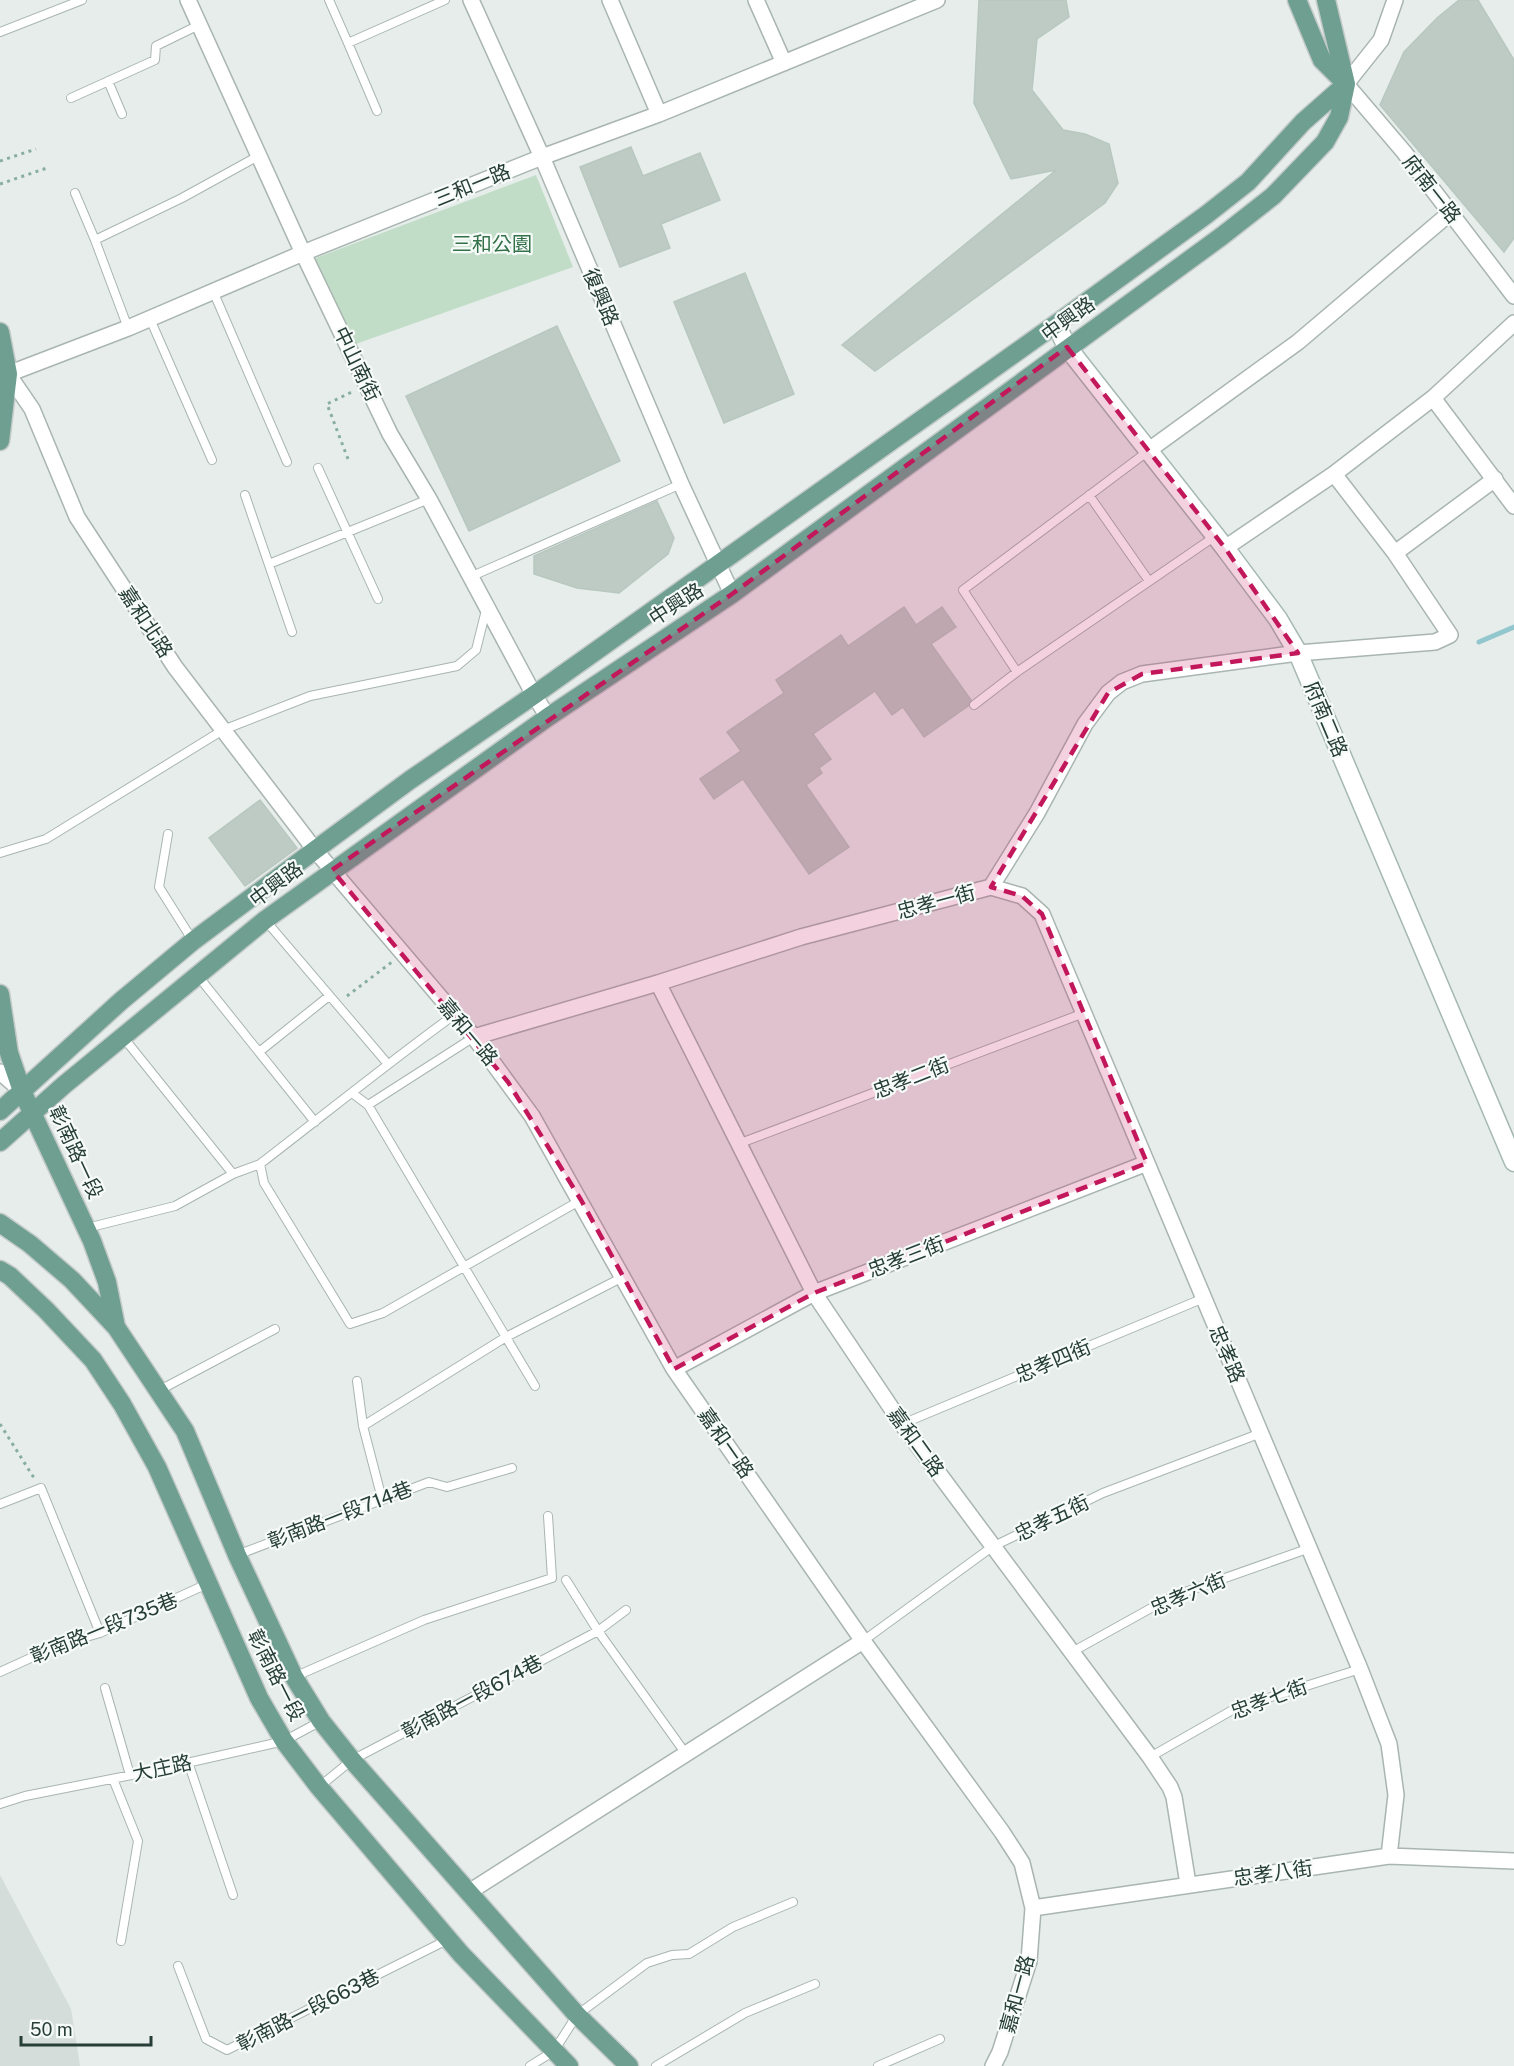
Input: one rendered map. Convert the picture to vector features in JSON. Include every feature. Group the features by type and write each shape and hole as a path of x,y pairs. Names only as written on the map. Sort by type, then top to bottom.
{"main road":[{"path":"1297,0 1322,60 1346,84"},
{"name":"中興路","path":"0,1142 197,975 332,870 548,717 732,594 1067,347 1222,236 1273,196 1325,142 1339,117 1346,84 1326,0"},
{"name":"中興路","path":"0,1111 122,1001 193,941 315,850 410,780 718,565 1206,215 1248,182 1303,122 1346,84"},
{"path":"1206,215 1222,236"},
{"path":"0,332 4,375 0,441"},
{"name":"彰南路一段","path":"0,994 9,1053 22,1091 87,1228 107,1282 116,1327"},
{"name":"彰南路一段","path":"0,1223 30,1244 72,1280 116,1327 185,1431 237,1555 294,1677 321,1720 352,1760 577,2015 629,2066"},
{"name":"彰南路一段","path":"0,1270 10,1276 46,1310 93,1360 122,1404 157,1467 259,1698 284,1741 319,1787 449,1939 569,2066"}],"street":[{"name":"中山南街","path":"188,0 303,253 390,434 429,499 548,717"},
{"name":"復興路","path":"471,0 542,157 681,484 732,594"},
{"path":"610,0 659,114"},
{"path":"756,0 784,63"},
{"name":"三和一路","path":"4,375 128,328 303,253 542,157 659,114 937,0"},
{"path":"1346,84 1381,40 1395,0"},
{"name":"府南一路","path":"1346,84 1404,152 1514,296"},
{"path":"1149,450 1298,342 1450,213"},
{"path":"1220,542 1334,474 1433,398 1514,323"},
{"name":"府南二路","path":"1056,324 1067,347 1220,542 1278,619 1298,653 1514,1162"},
{"name":"嘉和北路","path":"4,375 32,409 77,518 175,667 315,850"},
{"path":"1433,398 1514,506"},
{"path":"1334,474 1395,553 1495,479"},
{"name":"忠孝一街","path":"474,1037 658,983 801,937 991,887 1037,813 1085,724 1108,693 1122,682 1142,674 1298,653 1435,642 1450,635 1395,553"},
{"name":"嘉和一路","path":"315,850 474,1037 532,1116 674,1369 863,1641 1022,1863 1033,1908 1029,1961 1008,2030 993,2066"},
{"name":"忠孝路","path":"991,887 1022,896 1042,914 1360,1669 1389,1744 1396,1795 1389,1856"},
{"name":"嘉和二路","path":"658,983 814,1293 902,1424 1170,1787 1174,1797 1188,1884"},
{"path":"0,1072 22,1091"},
{"name":"忠孝三街","path":"674,1369 814,1293 1147,1163"},
{"path":"469,1893 863,1641"},
{"name":"忠孝八街","path":"1033,1908 1389,1856 1514,1861"}],"lane":[{"path":"0,32 82,0"},
{"path":"329,0 377,111"},
{"path":"348,44 446,0"},
{"path":"71,98 155,60 156,46 199,25"},
{"path":"108,81 122,114"},
{"path":"94,240 182,198 260,155"},
{"path":"75,193 128,328"},
{"path":"213,291 286,462"},
{"path":"150,319 212,460"},
{"path":"1017,672 963,590 1149,450"},
{"path":"318,468 378,599"},
{"path":"470,577 681,484"},
{"path":"245,495 292,632"},
{"path":"1089,495 1149,581"},
{"path":"269,564 429,499"},
{"path":"974,705 1017,672 1149,581 1220,542"},
{"path":"0,853 46,839 223,730 309,696 457,666 476,650 487,607"},
{"path":"168,834 159,887 193,941"},
{"path":"265,920 387,1063"},
{"path":"197,975 315,1122"},
{"path":"259,1053 328,996"},
{"name":"忠孝二街","path":"738,1144 1084,1013"},
{"path":"87,1228 175,1206 233,1174 260,1164 352,1094 387,1063 454,1015"},
{"path":"123,1037 233,1174"},
{"path":"368,1105 474,1037"},
{"path":"352,1094 368,1105 535,1386"},
{"path":"260,1164 264,1183 350,1324 383,1313 581,1200"},
{"path":"363,1426 506,1337 624,1277"},
{"name":"忠孝四街","path":"902,1424 1204,1298"},
{"path":"158,1391 275,1329"},
{"path":"357,1381 363,1426 382,1499"},
{"name":"忠孝五街","path":"863,1641 992,1547 1103,1493 1261,1432"},
{"name":"彰南路一段714巷","path":"237,1555 429,1482 447,1487 512,1468"},
{"path":"0,1504 41,1488 100,1633"},
{"path":"294,1677 424,1620 552,1578 549,1515"},
{"name":"忠孝六街","path":"1072,1652 1171,1597 1310,1548"},
{"path":"566,1580 598,1631 686,1754"},
{"name":"彰南路一段735巷","path":"0,1672 59,1645 100,1633 207,1584"},
{"name":"彰南路一段674巷","path":"319,1787 352,1760 598,1631 626,1610"},
{"name":"忠孝七街","path":"1150,1757 1236,1708 1360,1669"},
{"path":"105,1688 130,1775"},
{"name":"大庄路","path":"0,1804 25,1796 284,1741 321,1720"},
{"path":"188,1762 233,1895"},
{"path":"113,1779 138,1841 121,1941"},
{"path":"530,2066 554,2050 577,2015 647,1963 672,1954 689,1954 733,1927 793,1902"},
{"name":"彰南路一段663巷","path":"178,1966 206,2039 227,2050 449,1939"},
{"path":"656,2066 745,2013 815,1984"},
{"path":"878,2066 940,2039"}],"path":[{"path":"0,161 36,149"},
{"path":"0,184 47,168"},
{"path":"348,459 327,404 367,385"},
{"path":"336,1005 403,954"},
{"path":"0,1424 41,1488"}],"highlighted area":[{"path":"1067,347 1225,548 1298,653 1142,674 1108,693 991,887 1022,896 1042,914 1147,1163 814,1293 674,1369 581,1200 508,1082 332,870 732,594"}],"shaded area":[{"path":"0,1875 71,2009 80,2066 0,2066"}],"green space":[{"name":"三和公園","path":"536,175 573,267 353,345 313,259"}],"building":[{"path":"979,0 1066,0 1069,17 1037,39 1032,90 1063,130 1085,134 1109,144 1118,183 1105,203 875,371 842,345 1056,170 1011,179 974,103"},
{"path":"1459,0 1478,0 1514,60 1514,238 1504,252 1380,105 1404,52 1437,18"},
{"path":"631,147 643,176 700,153 720,200 661,224 670,248 620,267 580,167"},
{"path":"745,273 794,394 724,423 674,302"},
{"path":"557,326 620,461 469,531 406,396"},
{"path":"657,501 674,538 668,554 619,593 577,588 534,574 534,556"},
{"path":"904,607 916,625 942,607 956,627 931,644 971,700 968,706 924,737 903,707 892,715 875,691 813,734 831,759 819,768 822,773 806,785 849,847 809,874 743,779 714,799 700,779 741,751 727,732 784,693 776,680 841,635 848,646"},
{"path":"260,800 297,848 245,886 209,838"}],"waterway":[{"path":"1479,642 1514,627"}]}
